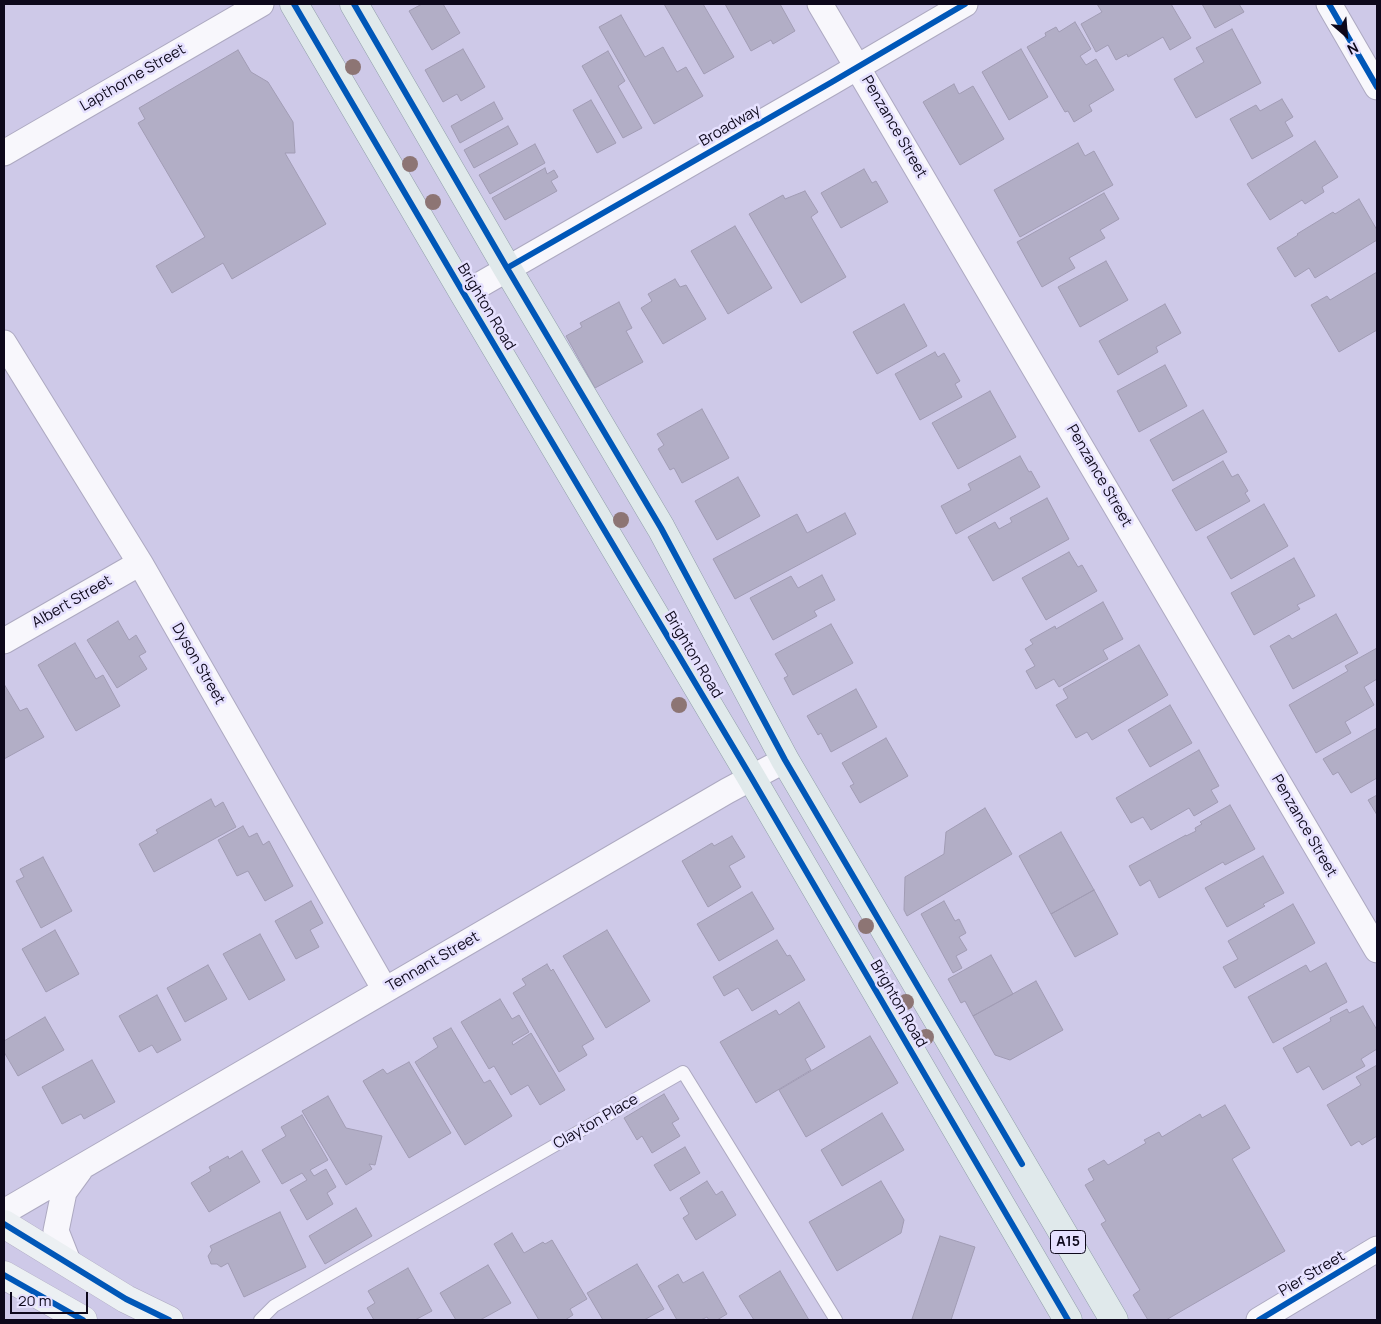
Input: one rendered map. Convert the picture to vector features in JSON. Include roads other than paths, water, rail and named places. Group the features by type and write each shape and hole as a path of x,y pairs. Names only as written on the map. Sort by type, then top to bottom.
{"main road":[{"name":"Brighton Road","path":"294,4 751,777 1068,1320"},
{"name":"Brighton Road","path":"354,4 661,528 785,760 1114,1320"},
{"path":"4,1224 126,1299 169,1320"},
{"path":"4,1275 83,1320"},
{"path":"1046,1284 1049,1320"}],"street":[{"name":"Lapthorne Street","path":"4,153 261,4"},
{"name":"Penzance Street","path":"820,4 859,67 1377,950"},
{"name":"Broadway","path":"464,294 965,4"},
{"path":"1328,4 1377,87"},
{"name":"Dyson Street","path":"4,343 140,563 385,990"},
{"name":"Albert Street","path":"4,641 140,563"},
{"name":"Tennant Street","path":"4,1212 751,777 785,760"},
{"name":"Tennant Street","path":"69,1264 56,1231 64,1192 83,1166"},
{"name":"Pier Street","path":"1259,1320 1377,1248"}],"lane":[{"name":"Clayton Place","path":"260,1320 274,1306 683,1072 836,1320"}]}
